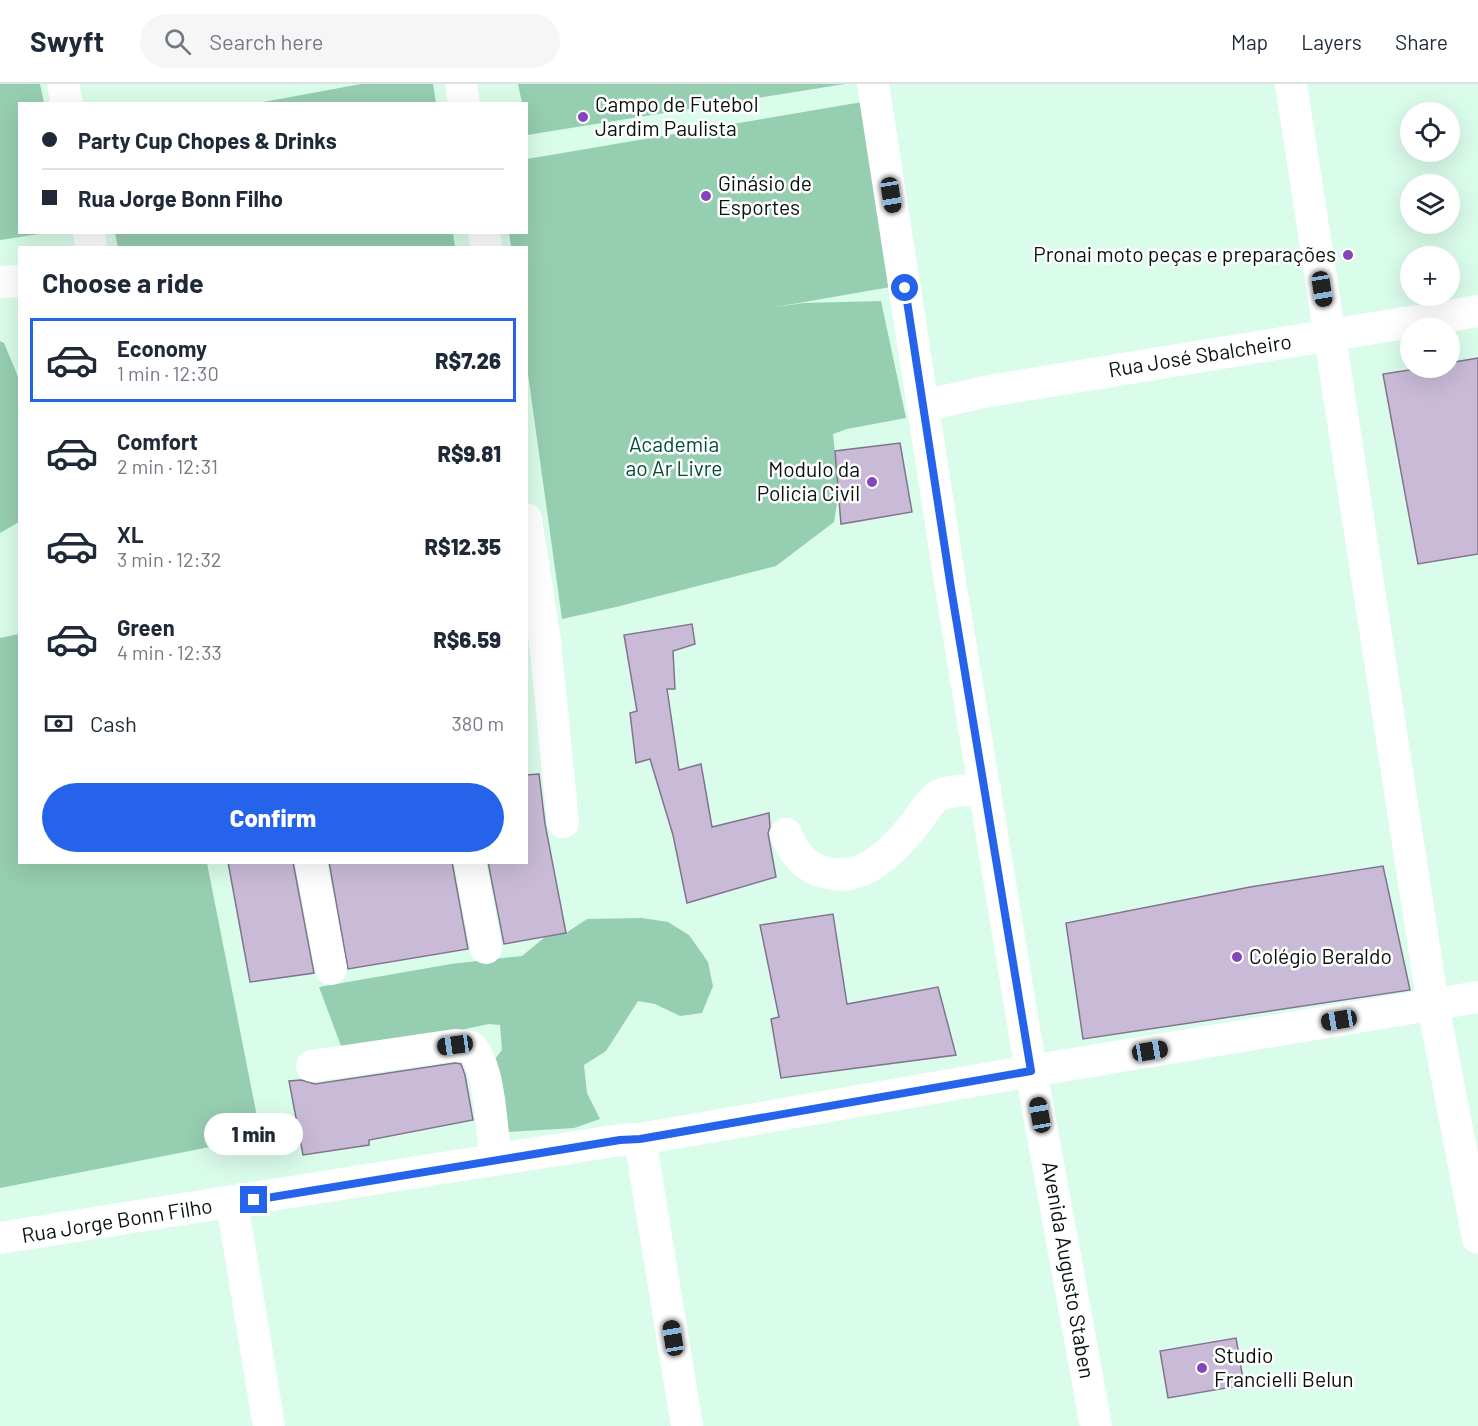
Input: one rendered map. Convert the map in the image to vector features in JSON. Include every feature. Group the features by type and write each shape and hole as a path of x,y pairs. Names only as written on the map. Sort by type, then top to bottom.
{"street":[{"path":"63,84 67,102"},
{"path":"461,84 464,102"},
{"name":"Avenida Augusto Staben","path":"873,84 922,406 1031,1071 1096,1426"},
{"path":"1290,84 1433,1005 1478,1238"},
{"path":"0,282 18,280"},
{"name":"Rua José Sbalcheiro","path":"922,406 989,391 1478,311"},
{"path":"528,544 536,643 563,822"},
{"path":"786,834 792,850 803,863 817,871 835,875 858,873 884,857 936,797 955,792 985,789"},
{"path":"311,864 331,969"},
{"path":"470,864 486,948"},
{"name":"Rua Jorge Bonn Filho","path":"0,1238 620,1140 640,1139 1031,1071 1478,998"},
{"path":"312,1066 455,1045 471,1047 478,1055 483,1073 496,1160"},
{"path":"640,1139 687,1426"},
{"path":"232,1203 269,1426"}],"green space":[{"path":"0,84 40,84 44,102 18,102 18,234 39,234 0,240"},
{"path":"361,84 433,84 436,102 263,102"},
{"name":"Campo de Futebol Jardim Paulista","path":"518,84 845,84 528,135 528,102 522,102"},
{"name":"Academia ao Ar Livre","path":"868,101 902,285 770,308 803,303 881,301 906,418 847,429 833,434 839,491 834,522 776,566 562,619 528,374 528,246 511,246 509,234 528,234 528,159"},
{"path":"115,234 453,234 455,246 118,246"},
{"path":"0,341 4,343 18,377 18,523 0,533"},
{"path":"18,634 18,864 207,864 261,1137 0,1188 0,638"},
{"path":"642,918 668,922 689,935 708,962 713,986 702,1013 680,1016 655,1004 638,1001 606,1051 584,1065 587,1093 600,1119 574,1128 506,1132 490,1065 502,1050 500,1025 489,1024 344,1054 319,987 451,964 522,956 545,937 566,933 587,919"}],"building":[{"path":"1478,358 1478,554 1418,564 1383,374 1400,371 1400,378 1460,378 1460,361"},
{"name":"Modulo da Policia Civil","path":"900,443 912,512 841,524 835,451"},
{"path":"692,624 695,644 673,651 675,689 667,689 679,770 701,764 712,827 769,813 768,833 776,877 687,903 673,835 650,759 636,763 630,713 637,711 624,635"},
{"path":"539,774 545,824 566,933 504,944 488,864 528,864 528,775"},
{"path":"228,864 293,864 314,973 250,982"},
{"path":"329,864 452,864 468,949 348,969"},
{"name":"Colégio Beraldo","path":"1383,866 1410,990 1083,1039 1066,923 1250,887"},
{"path":"833,914 847,1004 938,987 956,1055 781,1078 771,1019 779,1017 760,925"},
{"path":"455,1063 461,1064 465,1075 473,1120 369,1140 369,1145 303,1155 289,1081 301,1080 315,1084"},
{"name":"Studio Francielli Belun","path":"1236,1338 1244,1385 1168,1398 1160,1351"}],"place":[{"name":"Campo de Futebol Jardim Paulista","path":"583,117"},
{"name":"Ginásio de Esportes","path":"706,196"},
{"name":"Pronai moto peças e preparações","path":"1348,255"},
{"name":"Modulo da Policia Civil","path":"872,482"},
{"name":"Colégio Beraldo","path":"1237,957"},
{"name":"Studio Francielli Belun","path":"1202,1368"}],"route":[{"path":"254,1200 620,1140 640,1139 1031,1071 951,588 905,288"}]}
